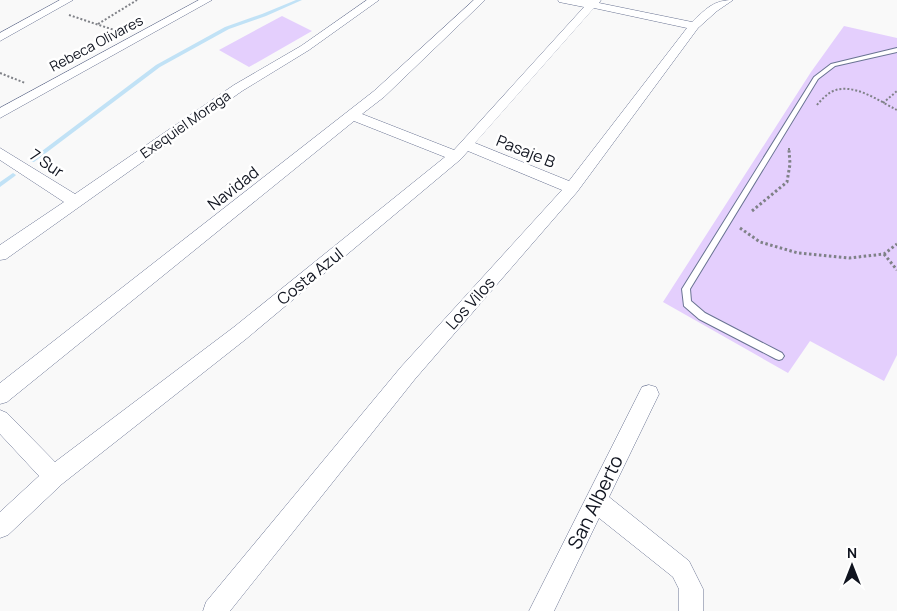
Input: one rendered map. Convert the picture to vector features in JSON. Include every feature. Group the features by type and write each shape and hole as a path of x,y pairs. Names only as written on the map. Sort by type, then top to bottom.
{"street":[{"path":"0,38 68,0"},
{"name":"Rebeca Olivares","path":"0,114 42,89 207,0"},
{"name":"Exequiel Moraga","path":"0,254 238,88 305,48 374,0"},
{"name":"Navidad","path":"0,396 353,116 410,67 480,0"},
{"path":"563,0 594,3 694,26"},
{"name":"Los Vilos","path":"215,611 408,373 572,188 694,26 713,9 728,0"},
{"name":"Costa Azul","path":"0,526 54,476 240,333 461,151 594,3"},
{"name":"Pasaje B","path":"353,116 572,188"},
{"name":"7 Sur","path":"0,152 75,202"},
{"name":"San Alberto","path":"541,611 649,394"},
{"path":"0,420 54,476"},
{"path":"596,501 680,569 691,583 693,599 691,611"}],"lane":[{"path":"779,356 702,316 687,303 686,288 816,78 833,64 897,50"}],"path":[{"path":"51,10 97,24 137,0"},
{"path":"0,73 42,89"},
{"path":"811,109 833,91 846,89 862,93 897,110"},
{"path":"883,103 897,91"},
{"path":"747,215 786,182 790,164 788,144"},
{"path":"744,222 740,228 760,242 798,253 849,258 884,254 897,244"},
{"path":"884,254 897,270"}],"shaded area":[{"path":"282,16 312,31 249,67 219,50"},
{"path":"844,26 897,38 897,355 884,381 810,341 788,373 663,302 811,72"}],"waterway":[{"path":"32,161 158,66 227,28 300,0"},
{"path":"0,185 13,175"}]}
